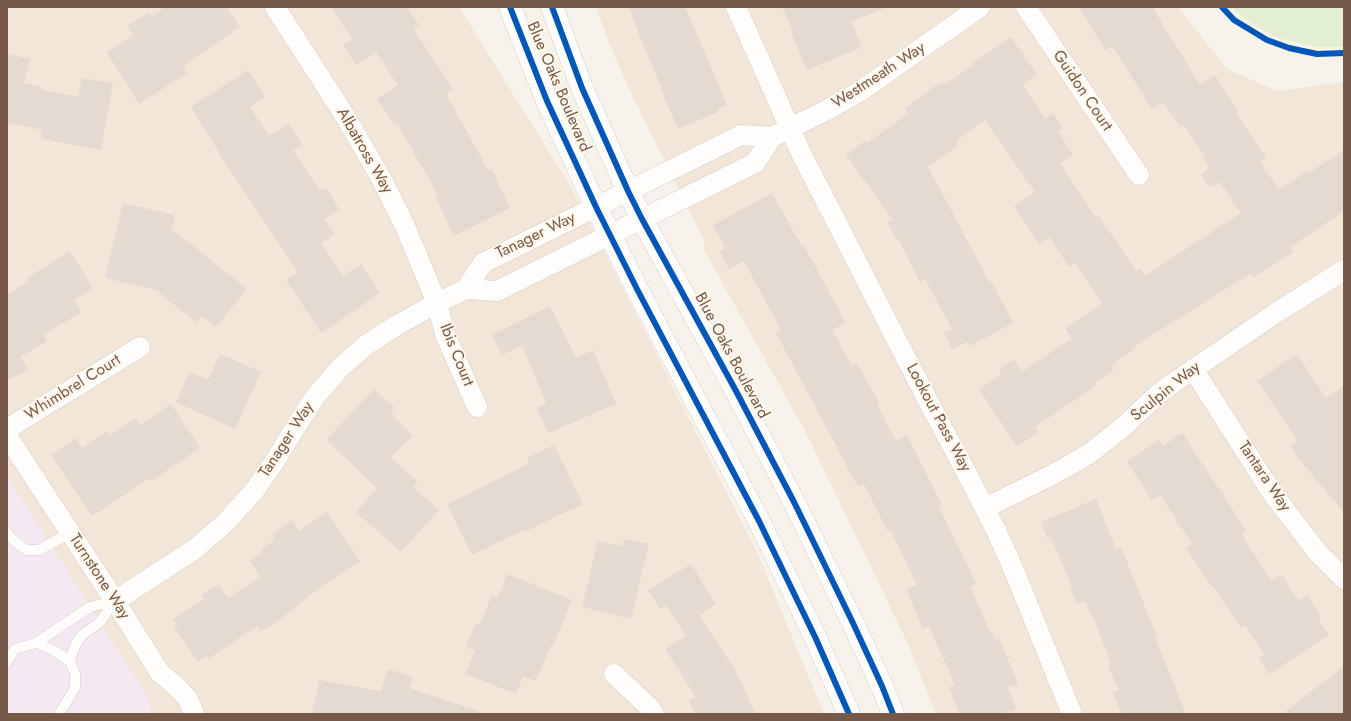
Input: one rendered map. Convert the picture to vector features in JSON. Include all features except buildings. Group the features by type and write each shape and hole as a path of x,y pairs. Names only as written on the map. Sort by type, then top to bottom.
{"main road":[{"name":"Blue Oaks Boulevard","path":"510,7 547,101 596,207 759,521 816,639 849,714"},
{"name":"Blue Oaks Boulevard","path":"552,7 582,88 628,191 794,502 855,628 882,686 893,714"}],"street":[{"name":"Albatross Way","path":"275,7 345,116 378,173 404,224 437,303"},
{"name":"Lookout Pass Way","path":"736,7 781,133 802,155 927,399 985,508 1018,580 1072,714"},
{"name":"Westmeath Way","path":"642,219 755,163 781,133 859,92 980,7"},
{"name":"Guidon Court","path":"1026,7 1139,175"},
{"path":"628,191 741,135 781,133"},
{"name":"Tanager Way","path":"466,289 483,263 628,191"},
{"name":"Tanager Way","path":"115,601 195,549 226,522 254,491 275,461 294,428 315,397 340,368 366,345 399,324 466,289 497,291 642,219"},
{"name":"Sculpin Way","path":"985,508 1052,475 1089,454 1123,427 1156,396 1193,369 1288,305 1344,270"},
{"name":"Ibis Court","path":"437,303 445,334 477,407"},
{"name":"Whimbrel Court","path":"7,429 140,347"},
{"name":"Tantara Way","path":"1193,369 1273,494 1318,553 1344,579"},
{"name":"Turnstone Way","path":"7,436 115,601 160,673 175,685 188,699 194,714"},
{"path":"614,674 649,707 654,714"}],"lane":[{"path":"7,532 11,538 26,550 39,550 70,533"},
{"path":"7,662 15,649 36,643 90,607 115,601"},
{"path":"59,714 75,688 74,674 70,661 75,646 82,635 100,622 115,601"},
{"path":"36,643 53,650 70,661"}],"shaded area":[{"path":"7,7 459,7 572,189 757,552 824,714 7,714"},
{"path":"596,7 1178,7 1227,69 1277,91 1344,82 1344,714 936,714 908,644 805,431 704,250 703,246 705,242 633,97 609,43"},
{"path":"7,476 148,697 151,714 7,714"}],"green space":[{"path":"1231,7 1344,7 1344,47 1316,47 1282,39 1252,24"}],"cycle path":[{"path":"510,7 547,101 596,207 638,291 759,521 816,639 849,714"},
{"path":"552,7 582,88 628,191 794,502 852,621 882,686 893,714"},
{"path":"1222,7 1234,20 1267,40 1289,48 1317,54 1344,53"}]}
